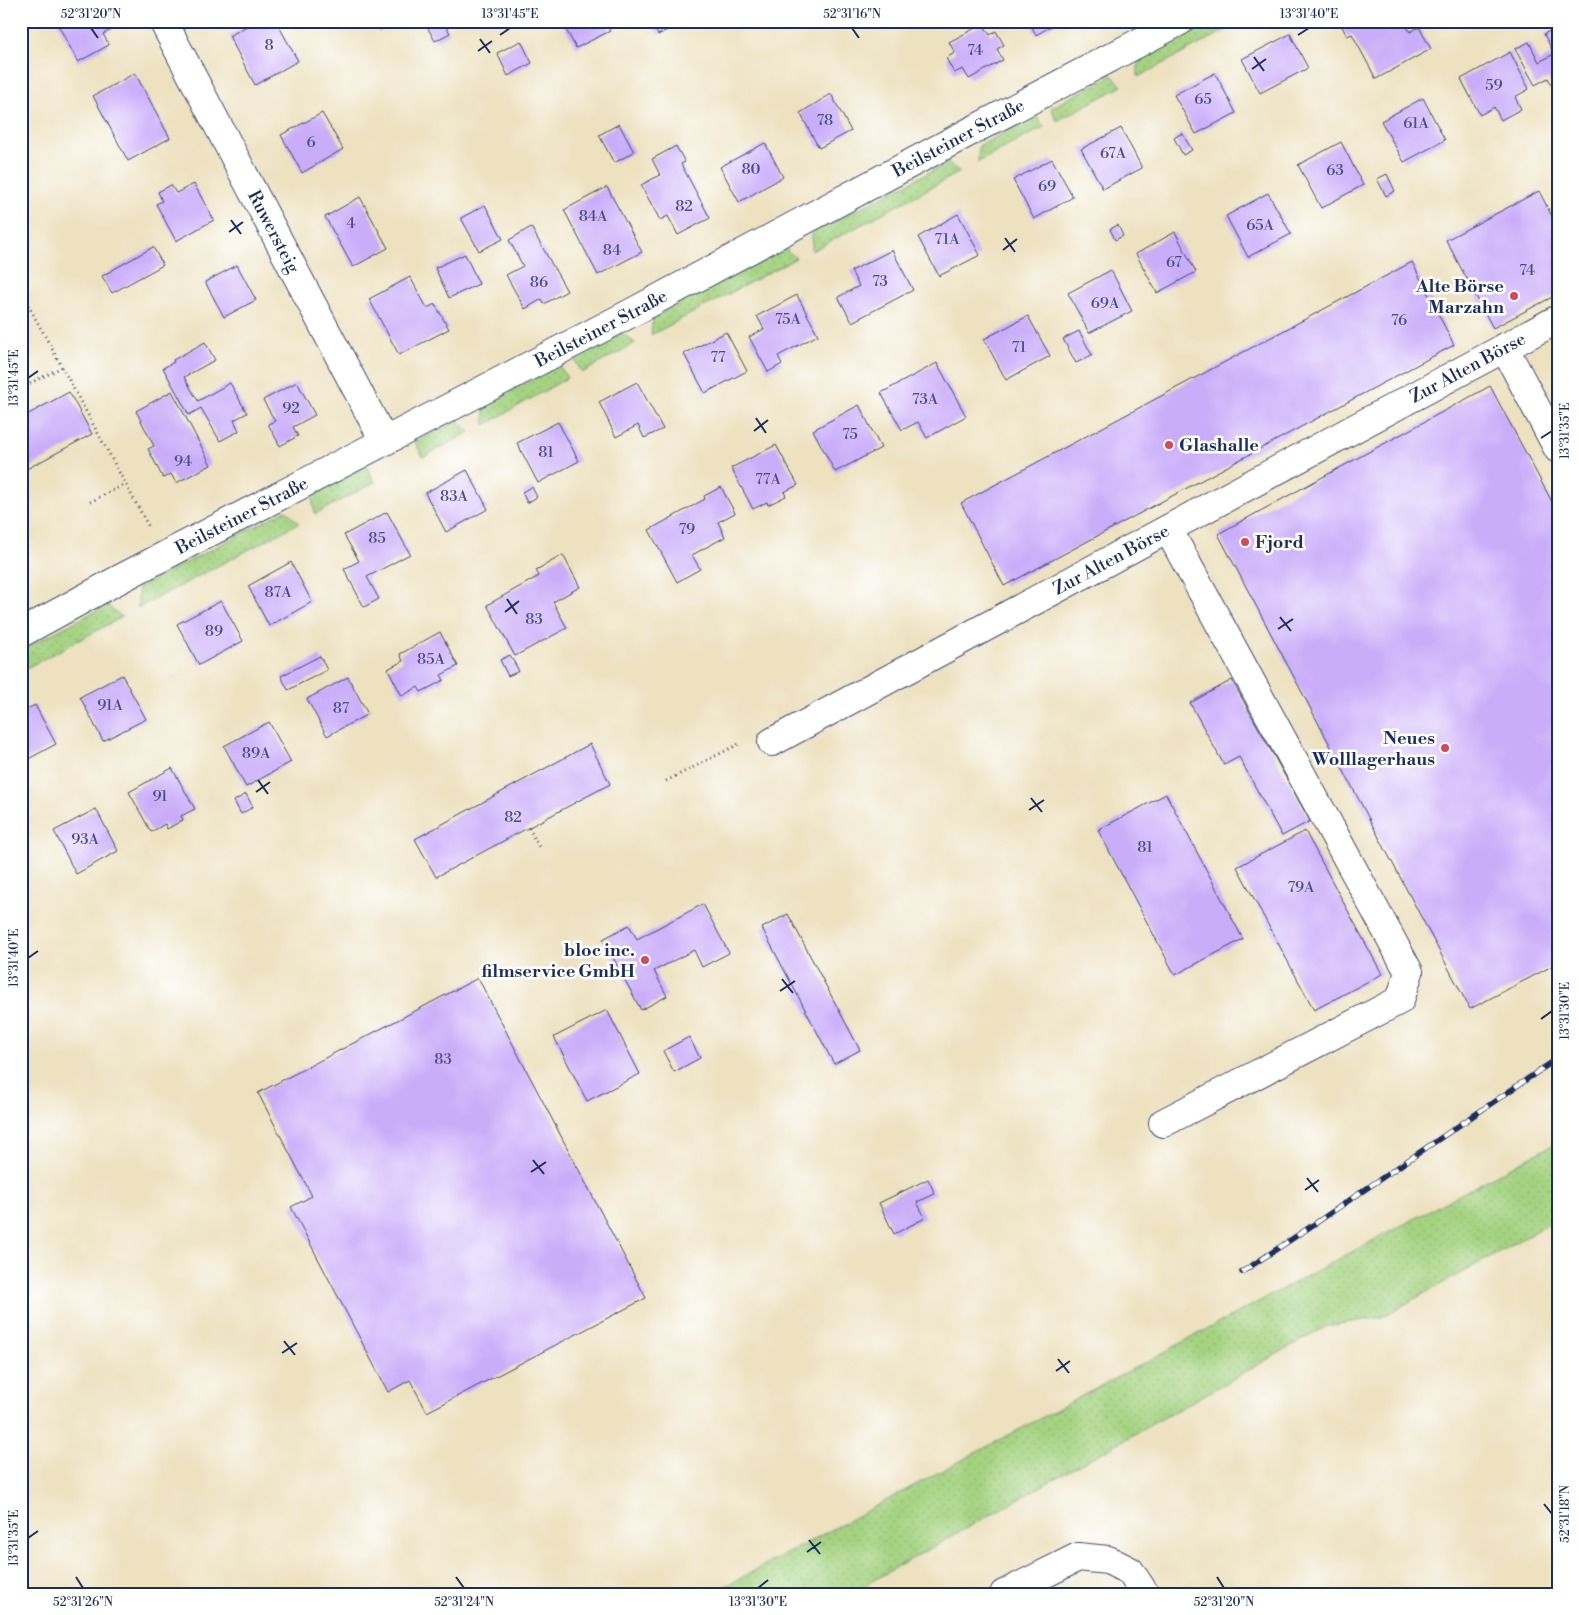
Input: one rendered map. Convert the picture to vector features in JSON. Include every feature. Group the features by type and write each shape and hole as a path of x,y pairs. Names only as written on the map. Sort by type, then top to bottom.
{"street":[{"name":"Ruwersteig","path":"163,21 384,441"},
{"name":"Beilsteiner Straße","path":"21,633 164,556 631,313 1180,21"},
{"name":"Zur Alten Börse","path":"772,742 1558,319"},
{"path":"1504,347 1558,449"},
{"path":"1163,1123 1400,1000 1409,972 1168,529"},
{"path":"1004,1594 1078,1557 1108,1560 1130,1571 1145,1594"}],"path":[{"path":"21,292 164,556"},
{"path":"21,388 62,366"},
{"path":"90,502 125,484"},
{"path":"666,781 764,732 772,742"},
{"path":"529,828 540,849"}],"green space":[{"path":"1211,21 1243,21 1138,77 1138,61"},
{"path":"1112,75 1122,86 1057,121 1051,108"},
{"path":"1036,115 1044,127 978,162 979,146"},
{"path":"947,163 960,172 812,251 812,233"},
{"path":"783,247 796,258 651,335 653,317"},
{"path":"622,333 635,343 582,373 574,358"},
{"path":"559,365 567,378 485,425 484,406"},
{"path":"457,420 470,432 423,457 415,442"},
{"path":"366,466 375,482 315,514 312,497"},
{"path":"286,510 299,523 138,608 138,588"},
{"path":"107,605 122,617 21,671 21,650"},
{"path":"1558,1142 1558,1219 1382,1317 1327,1326 849,1594 711,1594"}],"building":[{"path":"56,21 109,21 113,29 103,34 109,45 78,62"},
{"path":"256,21 276,21 298,61 255,85 229,36"},
{"path":"375,21 395,21 380,30"},
{"path":"424,21 443,21 450,33 435,41"},
{"path":"569,21 605,21 610,31 576,48 563,24"},
{"path":"650,21 684,21 658,35"},
{"path":"1029,21 1060,21 1036,35"},
{"path":"1339,21 1404,21 1410,32 1419,27 1431,49 1376,79 1352,34 1347,36"},
{"path":"983,24 990,35 996,31 1004,45 997,49 1003,60 969,79 963,69 954,73 946,58 955,53 949,42"},
{"path":"1558,27 1558,90 1555,92 1548,78 1535,85 1515,49 1529,42 1539,62 1554,54 1544,34"},
{"path":"1290,34 1308,68 1260,93 1242,59"},
{"path":"521,41 532,63 508,76 497,53"},
{"path":"1510,52 1529,89 1515,97 1521,109 1501,120 1494,107 1480,115 1461,79"},
{"path":"135,73 170,138 128,161 93,96"},
{"path":"1215,73 1236,113 1196,134 1174,95"},
{"path":"831,94 851,131 819,148 800,113"},
{"path":"1423,98 1445,140 1404,162 1381,121"},
{"path":"322,113 343,149 302,173 281,135"},
{"path":"619,124 634,152 614,163 599,135"},
{"path":"1121,128 1142,168 1103,189 1081,149"},
{"path":"1182,133 1192,150 1183,155 1174,138"},
{"path":"1341,142 1363,185 1321,208 1298,165"},
{"path":"765,143 783,177 739,202 720,167"},
{"path":"676,146 685,162 681,164 710,218 678,235 668,216 660,220 641,185 660,175 652,159"},
{"path":"1052,159 1073,197 1034,219 1013,180"},
{"path":"1387,174 1395,191 1386,196 1377,179"},
{"path":"194,184 214,220 176,241 156,204 162,201 158,192 171,185 176,193"},
{"path":"607,187 642,252 598,275 564,210"},
{"path":"1539,191 1558,228 1558,294 1493,328 1446,240"},
{"path":"1268,193 1291,234 1248,257 1226,216"},
{"path":"360,197 388,248 353,267 325,217"},
{"path":"485,205 503,239 479,251 461,218"},
{"path":"958,214 980,255 939,276 918,237"},
{"path":"1118,225 1123,236 1115,240 1110,229"},
{"path":"531,227 567,291 544,304 542,299 525,309 506,275 523,266 509,240"},
{"path":"1175,232 1196,272 1157,293 1136,254"},
{"path":"153,247 163,265 112,293 102,276"},
{"path":"892,250 913,290 852,322 838,297 859,286 851,271"},
{"path":"465,254 479,284 449,298 435,268"},
{"name":"Glashalle","path":"1412,262 1454,345 1004,586 961,503"},
{"path":"237,265 256,300 224,317 205,282"},
{"path":"1111,270 1132,311 1089,333 1068,293"},
{"path":"410,277 427,308 435,304 449,329 399,355 369,299"},
{"path":"797,295 818,335 778,356 782,364 768,372 749,337 764,329 757,316"},
{"path":"1028,316 1050,356 1006,380 984,339"},
{"path":"1079,331 1092,355 1076,363 1063,339"},
{"path":"726,332 747,371 705,393 684,354"},
{"path":"205,342 215,360 184,377 198,401 230,383 247,413 234,420 239,431 220,441 201,408 189,415 163,368 174,362 173,360"},
{"path":"937,363 966,416 927,438 918,422 902,430 881,393"},
{"path":"297,382 315,415 293,427 298,436 280,446 268,424 275,421 263,400"},
{"path":"637,382 663,429 644,438 638,425 616,437 599,402"},
{"name":"Neues Wolllagerhaus","path":"1490,386 1558,513 1558,963 1470,1009 1218,534"},
{"path":"172,391 211,465 176,483 171,474 163,478 148,449 154,446 136,411"},
{"path":"69,392 92,434 21,472 21,418"},
{"path":"859,405 881,448 835,472 813,430"},
{"path":"558,422 579,461 538,483 517,443"},
{"path":"776,445 798,485 784,492 786,496 768,505 767,502 753,509 731,468"},
{"path":"467,470 488,509 446,532 425,493"},
{"path":"532,487 537,497 527,503 522,492"},
{"path":"721,487 735,513 718,522 725,537 692,555 700,569 677,582 649,530 705,499 704,496"},
{"path":"387,512 410,554 367,577 379,599 364,607 344,569 359,561 344,535"},
{"path":"563,555 580,587 553,602 567,628 515,656 487,605 539,576 536,570"},
{"path":"291,562 312,602 269,626 248,586"},
{"path":"221,601 243,641 199,665 177,624"},
{"path":"440,632 458,666 441,675 444,680 421,692 418,687 402,696 388,669 403,661 400,654"},
{"path":"510,655 519,671 508,676 500,660"},
{"path":"320,656 327,670 288,690 281,676"},
{"path":"122,675 146,719 103,741 80,697"},
{"path":"348,677 368,714 327,736 307,699"},
{"path":"1232,680 1310,821 1282,836 1239,757 1224,765 1190,703"},
{"path":"35,705 56,744 21,763 21,712"},
{"path":"269,722 291,762 246,787 224,746"},
{"path":"590,744 610,784 436,877 415,839"},
{"path":"172,768 195,809 181,816 183,820 167,829 165,824 151,832 129,792"},
{"path":"246,794 253,807 241,814 234,801"},
{"path":"1166,794 1243,939 1175,975 1098,830"},
{"path":"96,809 118,851 76,874 54,831"},
{"path":"1305,831 1382,974 1314,1010 1237,867"},
{"name":"bloc inc. filmservice GmbH","path":"703,904 729,953 702,967 694,950 654,971 667,996 641,1010 603,939 629,925 637,939"},
{"path":"788,914 860,1050 834,1064 762,928"},
{"path":"478,978 646,1298 427,1412 410,1380 388,1392 291,1207 312,1196 258,1093"},
{"path":"607,1010 640,1074 587,1101 554,1037"},
{"path":"689,1037 700,1058 674,1072 663,1051"},
{"path":"928,1179 935,1194 917,1202 925,1218 894,1234 879,1203"}],"railway":[{"path":"1242,1272 1558,1058"}],"place":[{"name":"Alte Börse Marzahn","path":"1514,296"},
{"name":"Glashalle","path":"1169,445"},
{"name":"Fjord","path":"1245,542"},
{"name":"Neues Wolllagerhaus","path":"1445,748"},
{"name":"bloc inc. filmservice GmbH","path":"645,960"}]}
